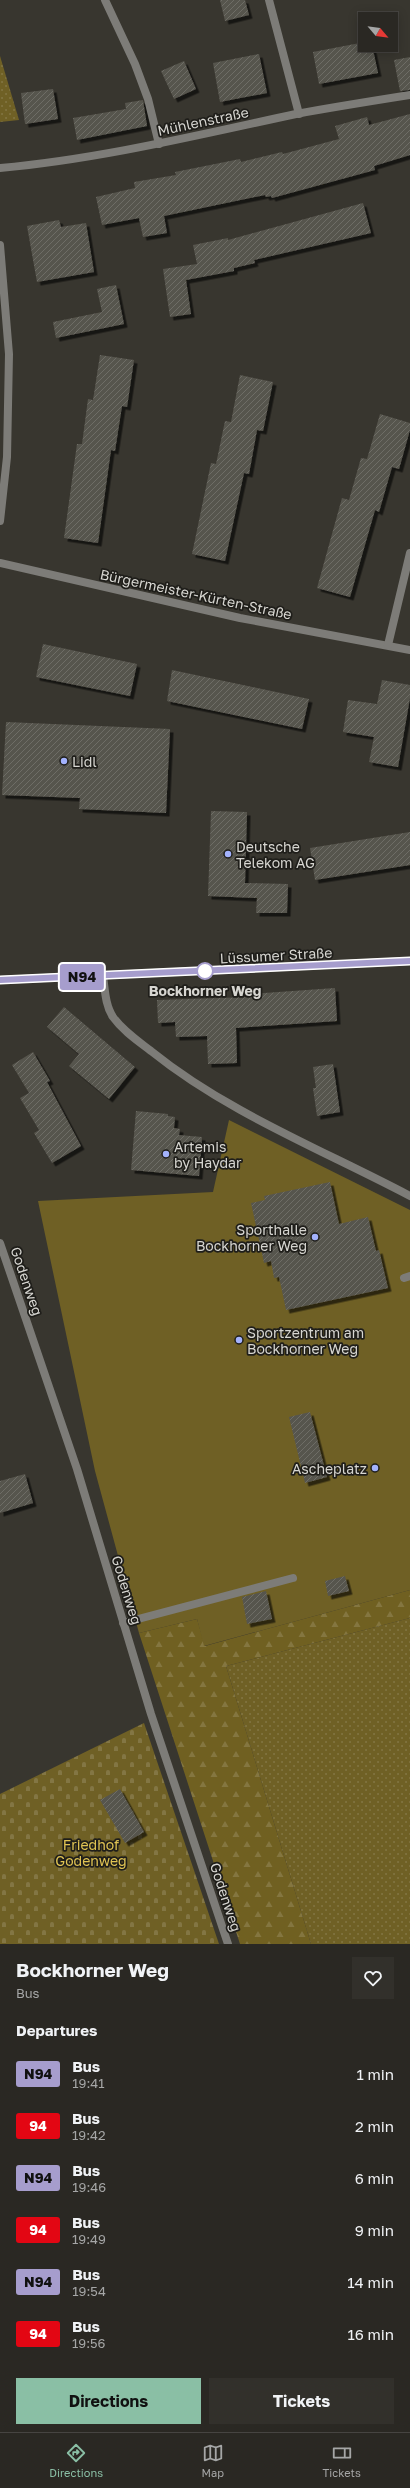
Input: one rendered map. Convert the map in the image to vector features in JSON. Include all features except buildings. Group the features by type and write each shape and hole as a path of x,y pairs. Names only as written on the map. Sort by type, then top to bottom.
{"main road":[{"name":"Lüssumer Straße","path":"0,980 410,961"}],"street":[{"path":"104,0 136,64 148,99 159,144"},
{"path":"269,0 299,114"},
{"name":"Mühlenstraße","path":"0,168 46,164 159,144 299,114 410,95"},
{"path":"0,245 9,354 7,457 0,521"},
{"path":"388,645 410,554"},
{"name":"Bürgermeister-Kürten-Straße","path":"0,564 240,618 410,650"},
{"path":"103,976 107,1003 112,1016 124,1030 166,1063 219,1098 410,1196"},
{"name":"Godenweg","path":"0,1243 77,1469 151,1714 228,1944"},
{"path":"123,1623 293,1578"}],"green space":[{"path":"0,56 19,120 0,122"},
{"name":"Sportzentrum am Bockhorner Weg","path":"229,1120 410,1210 410,1590 204,1646 197,1619 139,1633 95,1471 38,1201 213,1192"},
{"path":"410,1590 410,1618 226,1666 311,1944 240,1944 139,1633 197,1619 205,1646"},
{"path":"410,1618 410,1944 311,1944 226,1666"},
{"name":"Friedhof Godenweg","path":"144,1723 219,1944 0,1944 0,1794"}],"bus line":[{"name":"N94","path":"0,980 410,961"}],"place":[{"name":"Lidl","path":"64,761"},
{"name":"Deutsche Telekom AG","path":"228,854"},
{"name":"Bockhorner Weg","path":"205,971"},
{"name":"Artemis by Haydar","path":"166,1154"},
{"name":"Sporthalle Bockhorner Weg","path":"315,1237"},
{"name":"Sportzentrum am Bockhorner Weg","path":"239,1340"},
{"name":"Ascheplatz","path":"375,1468"}]}
